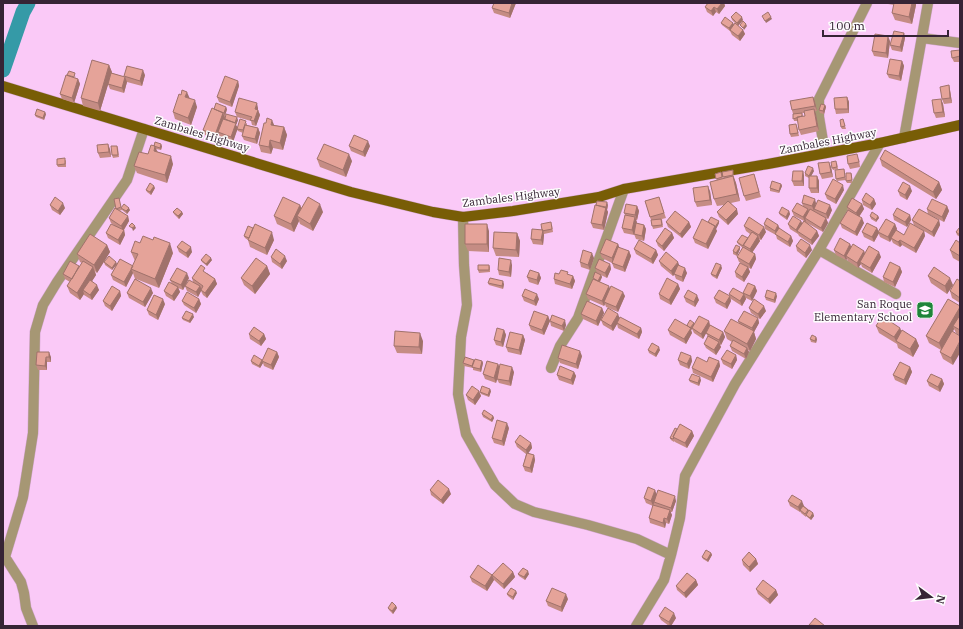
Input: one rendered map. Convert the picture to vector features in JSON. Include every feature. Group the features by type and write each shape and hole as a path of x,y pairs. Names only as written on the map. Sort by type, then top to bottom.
{"main road":[{"name":"Zambales Highway","path":"3,86 351,192 433,212 463,217 514,211 591,198 624,190 825,154 960,126"}],"street":[{"path":"825,154 819,117 819,99 867,3"},
{"path":"904,138 928,3"},
{"path":"922,38 960,43"},
{"path":"33,626 26,608 21,582 15,571 4,557 22,497 33,433 34,332 43,305 57,282 128,180 144,129"},
{"path":"636,626 664,580 680,518 685,476 734,384 819,250 880,143"},
{"path":"551,368 560,346 578,318 624,190"},
{"path":"463,217 467,306 461,337 458,394 466,434 495,485 515,504 534,512 637,539 671,556"},
{"path":"819,250 896,294"}],"building":[{"path":"494,3 512,3 509,13 492,8"},
{"path":"708,3 722,3 717,9 714,7 711,11 705,7"},
{"path":"894,3 912,3 909,17 892,13"},
{"path":"736,12 742,17 737,23 731,17"},
{"path":"768,12 771,17 765,21 762,16"},
{"path":"725,17 733,23 729,28 721,23"},
{"path":"743,21 746,24 743,28 740,25"},
{"path":"735,23 743,30 738,36 730,30"},
{"path":"894,31 904,33 900,47 890,45"},
{"path":"875,34 888,36 886,53 872,51"},
{"path":"960,50 960,56 952,58 951,51"},
{"path":"890,59 902,61 899,76 887,74"},
{"path":"92,60 109,65 98,103 81,98"},
{"path":"127,66 143,70 140,81 124,76"},
{"path":"69,71 75,73 74,77 67,75"},
{"path":"111,73 125,77 122,88 108,84"},
{"path":"66,75 78,79 72,98 60,94"},
{"path":"225,76 238,81 230,102 217,97"},
{"path":"949,85 950,98 942,99 940,87"},
{"path":"182,90 187,92 185,97 195,100 188,118 173,112 179,94 181,95"},
{"path":"813,97 815,106 792,110 790,101"},
{"path":"847,97 848,109 835,109 834,98"},
{"path":"239,98 257,103 255,109 258,110 254,121 250,120 252,117 235,112"},
{"path":"941,99 943,112 934,113 932,100"},
{"path":"216,103 226,107 224,113 214,109"},
{"path":"821,104 825,105 823,111 819,110"},
{"path":"212,108 223,113 215,135 203,130"},
{"path":"37,109 45,112 43,118 35,115"},
{"path":"814,109 817,126 799,130 797,117 805,116 804,111"},
{"path":"802,113 802,116 793,119 793,114"},
{"path":"226,114 237,117 235,123 225,119"},
{"path":"267,118 272,120 271,125 284,127 280,143 270,140 269,147 259,145 264,123 266,123"},
{"path":"223,119 236,123 231,137 218,132"},
{"path":"240,119 246,121 243,130 237,129"},
{"path":"843,119 845,126 841,127 840,120"},
{"path":"796,124 798,133 790,134 789,125"},
{"path":"245,125 258,128 255,139 242,136"},
{"path":"354,135 368,141 363,152 349,146"},
{"path":"155,142 161,144 160,148 154,146"},
{"path":"108,144 109,152 98,153 97,145"},
{"path":"324,144 349,154 343,170 317,159"},
{"path":"151,145 155,146 154,151 171,156 165,175 134,166 139,152 148,154"},
{"path":"111,146 117,146 118,155 112,155"},
{"path":"885,150 939,182 933,192 880,159"},
{"path":"857,154 859,162 848,164 847,156"},
{"path":"65,158 65,164 57,165 57,159"},
{"path":"836,161 837,167 832,168 831,162"},
{"path":"829,162 831,172 820,174 818,163"},
{"path":"808,166 813,168 809,176 805,173"},
{"path":"844,169 845,177 836,179 835,170"},
{"path":"733,170 733,175 723,177 722,172"},
{"path":"793,171 803,171 802,181 792,181"},
{"path":"721,172 722,177 716,179 715,174"},
{"path":"846,173 851,173 852,180 846,181"},
{"path":"754,174 759,192 744,196 739,178"},
{"path":"733,176 737,194 714,199 710,182"},
{"path":"809,176 817,176 817,188 809,188"},
{"path":"833,179 843,185 835,199 825,194"},
{"path":"772,181 781,184 779,191 770,188"},
{"path":"903,182 910,186 905,195 898,191"},
{"path":"150,183 154,186 150,192 146,190"},
{"path":"708,186 710,200 695,202 693,188"},
{"path":"866,193 874,199 870,205 862,200"},
{"path":"804,195 815,199 812,206 802,203"},
{"path":"55,197 63,203 58,211 50,205"},
{"path":"283,197 300,205 291,224 274,216"},
{"path":"308,197 320,204 310,224 297,216"},
{"path":"659,197 664,213 650,217 645,201"},
{"path":"119,198 121,207 116,209 114,199"},
{"path":"852,198 862,204 856,213 847,207"},
{"path":"932,199 947,206 942,217 927,209"},
{"path":"818,200 830,205 826,214 814,209"},
{"path":"597,201 607,202 606,208 596,205"},
{"path":"728,201 737,209 726,220 717,212"},
{"path":"797,203 808,209 803,217 792,211"},
{"path":"124,204 129,208 126,211 121,208"},
{"path":"626,204 637,206 635,215 624,213"},
{"path":"595,205 606,207 602,225 591,223"},
{"path":"782,207 789,211 786,217 779,213"},
{"path":"115,208 128,216 121,226 109,218"},
{"path":"177,208 182,212 178,216 173,212"},
{"path":"897,208 910,215 905,222 893,215"},
{"path":"810,209 826,218 821,228 805,218"},
{"path":"919,209 939,220 932,232 912,220"},
{"path":"848,210 862,218 855,232 840,223"},
{"path":"675,211 689,222 680,234 666,222"},
{"path":"872,212 878,216 876,220 870,216"},
{"path":"625,215 635,217 632,230 622,228"},
{"path":"793,216 801,221 796,230 788,224"},
{"path":"711,217 719,221 715,227 708,222"},
{"path":"749,217 764,227 759,235 744,226"},
{"path":"767,218 778,225 775,231 764,224"},
{"path":"661,219 662,225 652,226 651,220"},
{"path":"702,219 715,226 706,244 693,238"},
{"path":"886,219 895,224 888,237 878,232"},
{"path":"804,221 817,231 811,240 797,231"},
{"path":"551,222 552,229 542,231 541,224"},
{"path":"132,223 135,226 132,228 129,226"},
{"path":"636,223 644,225 642,236 634,234"},
{"path":"867,223 877,228 872,237 862,232"},
{"path":"910,223 924,231 914,248 900,240 898,242 891,238 896,230 904,235"},
{"path":"111,224 124,230 118,240 106,233"},
{"path":"255,224 272,232 265,248 248,240"},
{"path":"465,224 487,224 487,244 465,244"},
{"path":"248,226 253,228 249,238 244,236"},
{"path":"665,228 672,233 662,246 656,241"},
{"path":"779,228 791,236 788,242 775,234"},
{"path":"960,228 960,235 956,232"},
{"path":"532,229 543,230 541,240 531,239"},
{"path":"494,232 517,233 516,250 493,248"},
{"path":"752,232 758,236 750,249 743,245"},
{"path":"90,234 107,245 94,265 77,254"},
{"path":"742,235 748,238 743,246 737,242"},
{"path":"143,236 153,240 154,237 170,243 155,279 131,269 138,254 131,252 135,241 140,243"},
{"path":"840,238 850,244 844,256 834,250"},
{"path":"606,239 618,244 612,258 600,253"},
{"path":"801,239 810,245 805,253 796,246"},
{"path":"639,240 656,250 651,259 634,249"},
{"path":"956,240 960,243 960,256 950,250"},
{"path":"182,241 191,247 186,253 177,247"},
{"path":"853,244 864,251 857,263 846,256"},
{"path":"736,245 740,247 736,253 733,251"},
{"path":"869,246 879,252 870,268 860,262"},
{"path":"618,247 629,251 623,267 612,263"},
{"path":"743,247 755,254 749,264 737,257"},
{"path":"276,249 285,256 280,264 271,257"},
{"path":"583,250 592,253 588,265 580,262"},
{"path":"666,252 678,262 671,271 659,261"},
{"path":"206,254 211,258 206,264 201,260"},
{"path":"109,256 116,262 112,268 104,262"},
{"path":"256,258 267,266 252,286 241,278"},
{"path":"499,258 511,260 509,272 498,270"},
{"path":"120,259 133,266 124,282 111,275"},
{"path":"599,259 610,264 605,273 595,268"},
{"path":"70,261 79,266 72,279 63,274"},
{"path":"83,261 93,267 77,293 67,286"},
{"path":"890,262 900,267 893,282 883,277"},
{"path":"716,263 721,265 716,276 711,274"},
{"path":"740,263 748,267 742,277 735,272"},
{"path":"201,265 205,268 203,271 215,279 205,293 201,290 203,286 192,278"},
{"path":"478,265 489,265 489,270 478,270"},
{"path":"678,265 685,268 682,277 674,274"},
{"path":"934,267 950,278 945,286 928,276"},
{"path":"177,268 187,273 181,285 170,280"},
{"path":"530,270 539,273 537,280 527,277"},
{"path":"561,270 568,272 567,274 573,276 570,284 554,279 555,273 559,274"},
{"path":"595,272 601,275 598,281 593,278"},
{"path":"490,278 503,281 502,286 488,283"},
{"path":"667,278 678,284 669,300 659,294"},
{"path":"135,279 151,288 143,302 127,293"},
{"path":"593,279 609,286 602,301 586,294"},
{"path":"957,279 960,281 960,298 950,291"},
{"path":"90,280 97,285 90,295 83,290"},
{"path":"189,280 200,286 196,292 185,286"},
{"path":"169,282 178,287 172,296 164,291"},
{"path":"748,283 755,286 750,296 743,293"},
{"path":"112,286 120,291 110,306 103,301"},
{"path":"611,286 623,292 616,307 604,302"},
{"path":"733,288 744,294 740,301 729,294"},
{"path":"525,289 537,294 534,301 522,296"},
{"path":"688,290 697,295 694,302 684,297"},
{"path":"719,290 730,296 725,304 714,298"},
{"path":"767,290 776,293 774,300 765,297"},
{"path":"187,292 199,299 194,308 182,301"},
{"path":"154,295 163,299 156,315 147,310"},
{"path":"754,299 764,306 758,314 749,308"},
{"path":"948,299 960,307 939,343 926,336"},
{"path":"587,301 602,308 596,321 581,314"},
{"path":"608,308 618,314 611,326 601,320"},
{"path":"186,311 193,314 189,321 182,318"},
{"path":"534,311 548,316 542,330 529,325"},
{"path":"744,311 758,318 752,328 738,321"},
{"path":"552,315 565,320 562,326 550,321"},
{"path":"960,315 960,330 953,326"},
{"path":"699,316 709,321 701,334 692,328"},
{"path":"882,316 900,328 894,337 876,326"},
{"path":"620,317 641,328 637,334 617,323"},
{"path":"675,319 691,328 684,339 668,330"},
{"path":"731,319 754,331 747,344 724,331"},
{"path":"690,320 694,323 690,328 687,325"},
{"path":"710,325 723,332 719,340 706,333"},
{"path":"254,327 264,334 259,341 249,334"},
{"path":"497,328 504,330 501,342 494,340"},
{"path":"902,330 916,339 910,349 896,341"},
{"path":"395,331 420,333 419,347 394,346"},
{"path":"952,331 960,336 960,341 951,358 940,352"},
{"path":"510,332 523,335 519,350 506,347"},
{"path":"812,335 816,337 815,341 810,339"},
{"path":"708,336 719,342 714,350 704,344"},
{"path":"733,340 747,348 744,354 730,346"},
{"path":"652,343 659,347 655,354 648,350"},
{"path":"562,345 580,351 576,364 558,358"},
{"path":"268,348 277,352 271,365 262,361"},
{"path":"727,350 736,355 731,364 721,359"},
{"path":"37,352 49,352 49,357 46,357 45,366 36,365"},
{"path":"681,352 691,356 687,364 678,360"},
{"path":"254,355 262,360 259,366 251,361"},
{"path":"465,357 474,360 472,366 463,363"},
{"path":"697,357 707,362 709,357 719,361 711,377 692,368"},
{"path":"475,359 482,361 480,369 472,367"},
{"path":"487,361 498,364 494,378 483,374"},
{"path":"900,362 910,367 904,380 893,375"},
{"path":"500,364 512,367 509,381 497,379"},
{"path":"560,366 574,372 571,380 557,375"},
{"path":"692,374 700,377 698,383 689,380"},
{"path":"931,374 942,379 938,387 927,381"},
{"path":"472,386 479,391 473,400 466,395"},
{"path":"482,386 490,389 488,395 480,392"},
{"path":"484,410 493,416 491,420 482,414"},
{"path":"497,420 507,423 502,441 492,438"},
{"path":"680,424 692,431 685,443 673,437"},
{"path":"675,428 677,429 673,437 674,438 670,438"},
{"path":"520,435 531,443 526,450 515,442"},
{"path":"527,453 534,455 530,468 523,466"},
{"path":"438,480 449,489 441,500 430,490"},
{"path":"648,487 655,490 651,501 644,498"},
{"path":"658,490 675,496 671,508 654,502"},
{"path":"792,495 802,501 798,507 788,501"},
{"path":"653,505 670,510 667,519 664,518 663,523 649,518"},
{"path":"803,506 808,510 805,514 800,510"},
{"path":"809,510 813,513 810,518 806,515"},
{"path":"706,550 711,553 707,560 702,557"},
{"path":"749,552 756,559 749,567 742,560"},
{"path":"503,563 513,572 503,584 492,575"},
{"path":"478,565 492,575 485,586 470,577"},
{"path":"523,568 528,571 524,577 518,574"},
{"path":"687,573 696,580 684,593 676,586"},
{"path":"763,580 776,590 768,599 756,589"},
{"path":"511,588 516,591 513,597 507,594"},
{"path":"552,588 566,594 561,607 546,601"},
{"path":"392,602 396,606 392,611 388,608"},
{"path":"665,607 674,613 669,622 659,616"},
{"path":"815,618 825,626 809,625"}],"waterway":[{"path":"3,70 23,12 28,3"}],"place":[{"name":"San Roque Elementary School","path":"925,310"}]}
